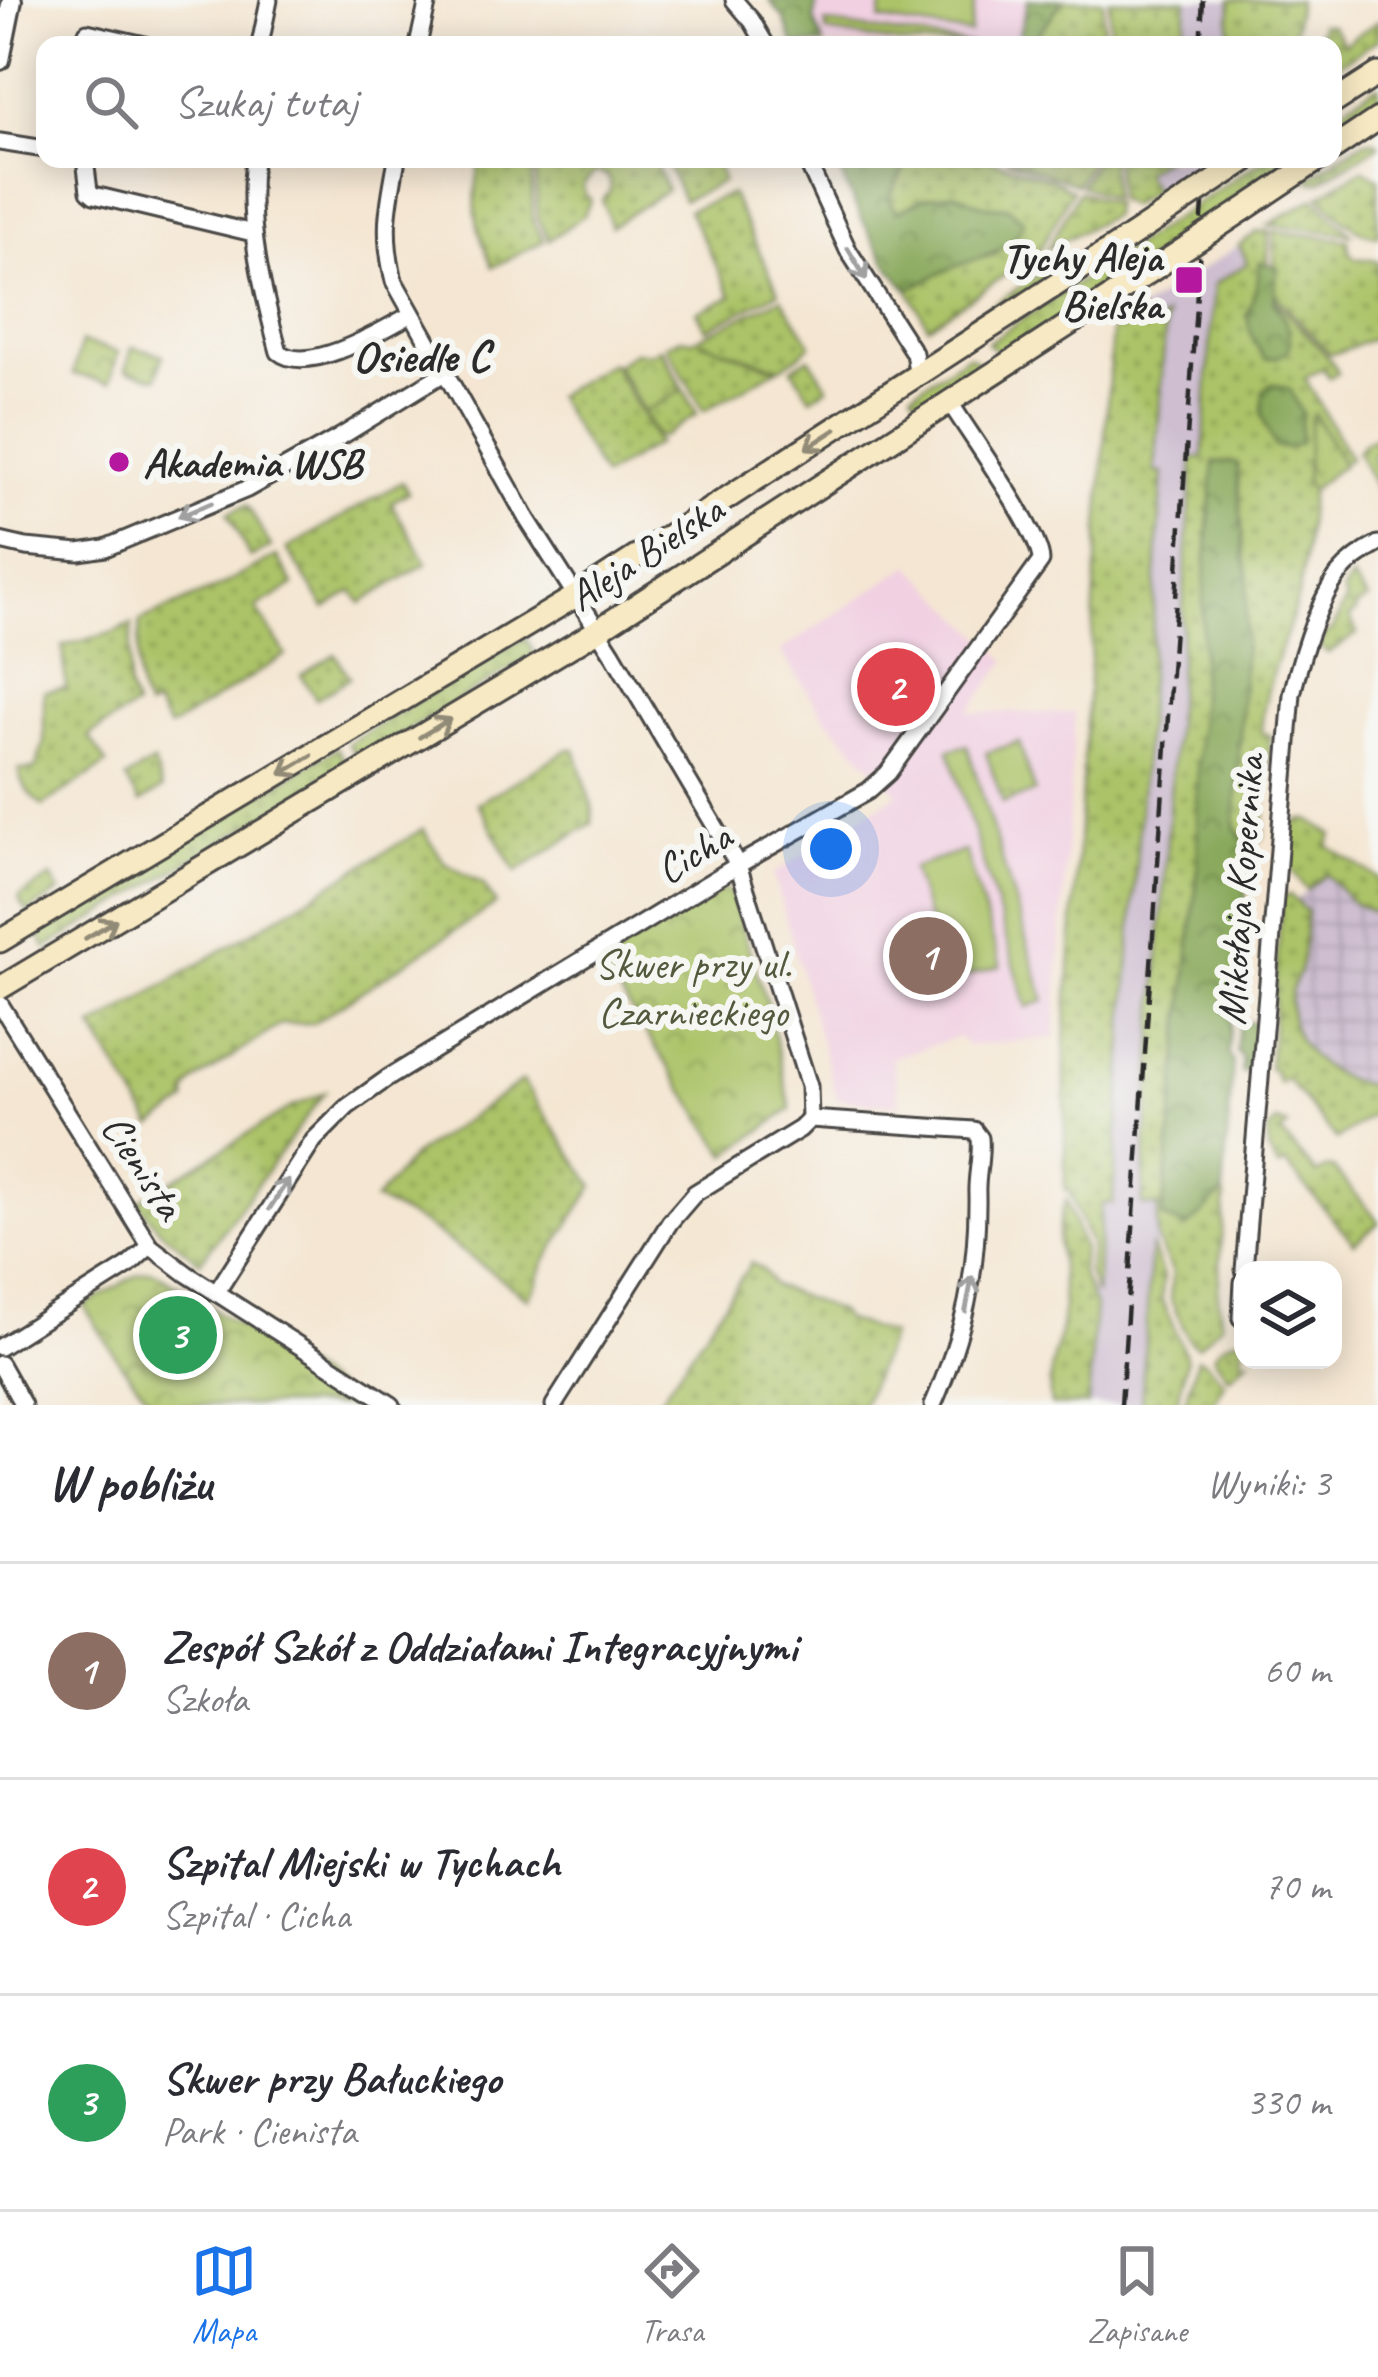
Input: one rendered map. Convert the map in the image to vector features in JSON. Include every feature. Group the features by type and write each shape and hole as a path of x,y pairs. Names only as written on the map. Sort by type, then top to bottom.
{"main road":[{"path":"1342,97 1378,74"},
{"path":"1342,143 1378,119"},
{"name":"Aleja Bielska","path":"0,941 576,596 1234,168"},
{"name":"Aleja Bielska","path":"0,988 598,630 1305,168"},
{"path":"964,346 986,356 985,379"},
{"path":"892,393 888,420 897,428 910,427"}],"street":[{"path":"0,60 12,0"},
{"path":"262,36 269,0"},
{"path":"420,36 428,0"},
{"path":"734,0 761,36"},
{"path":"87,32 105,36"},
{"path":"0,142 36,148"},
{"path":"86,168 89,191 94,195 253,233"},
{"path":"253,168 253,233 279,352 300,361 357,344 412,314"},
{"path":"395,168 386,247 394,281 444,373 738,865 809,1086 810,1119 800,1129 695,1193 670,1222 554,1405"},
{"path":"810,168 848,250 914,353 918,376"},
{"path":"0,541 79,552 104,548 247,489 444,373"},
{"name":"Cicha","path":"216,1293 314,1140 347,1107 738,865 868,791 888,773 1041,561 1041,550 1028,524 950,401"},
{"name":"Mikołaja Kopernika","path":"1245,1261 1292,694 1335,579 1355,557 1378,544"},
{"name":"Cienista","path":"0,1004 150,1246 392,1405"},
{"path":"810,1119 974,1130 981,1146 971,1293 934,1405"},
{"path":"0,1347 128,1266 150,1246"},
{"path":"2,1373 22,1405"}],"shaded area":[{"path":"817,0 1028,0 1018,36 821,36 814,19"},
{"path":"1187,0 1231,0 1229,36 1185,36"},
{"path":"1149,168 1187,168 1154,190 1143,172"},
{"path":"1239,245 1249,263 1214,284 1203,458 1193,459 1142,1204 1158,1206 1145,1405 1084,1405 1097,1203 1114,1203 1163,474 1153,473 1151,329 1139,311"},
{"path":"910,565 1007,661 969,712 1075,713 1055,1038 968,1046 958,1037 892,1058 900,1105 837,1099 773,874 898,794 825,717 780,651"},
{"path":"1326,873 1352,902 1378,915 1378,1086 1356,1084 1327,1071 1306,1051 1293,1026 1290,996 1303,955 1307,913 1296,900"}],"green space":[{"path":"769,0 817,0 814,19 821,36 790,36"},
{"path":"883,0 975,0 970,34 880,20"},
{"path":"1028,0 1063,0 1037,36 1018,36"},
{"path":"1063,0 1103,0 1104,36 1037,36"},
{"path":"1109,0 1187,0 1185,36 1111,36"},
{"path":"1231,0 1298,0 1293,36 1229,36"},
{"path":"1378,21 1378,39 1342,62 1344,44"},
{"path":"826,23 912,36 852,36 826,32"},
{"path":"1320,24 1331,25 1339,36 1318,36"},
{"path":"1378,85 1378,109 1342,133 1342,108"},
{"path":"1372,140 1378,146 1342,168 1342,156"},
{"path":"480,168 531,168 533,222 544,241 493,267 476,214"},
{"path":"535,168 657,168 667,190 611,226 602,200 610,191 609,180 595,172 583,185 591,200 583,216 549,240 538,220"},
{"path":"669,168 718,168 723,182 683,200"},
{"path":"838,168 904,168 889,198 897,212 925,198 955,193 986,206 1008,207 1024,221 999,250 908,289 857,210"},
{"path":"904,168 1016,168 1072,190 1038,253 928,326 908,289 959,264 997,254 1008,207 986,206 955,193 925,198 897,212 889,198"},
{"path":"1032,168 1086,168 1077,184"},
{"path":"1091,168 1110,168 1112,199 1081,185"},
{"path":"1115,168 1149,168 1143,172 1154,190 1129,206 1117,199"},
{"path":"1250,168 1287,170 999,362 987,343"},
{"path":"1323,168 1342,168 1320,181 1308,178"},
{"path":"1363,169 1378,178 1378,236 1353,227 1319,196"},
{"path":"1079,191 1113,204 1112,215 1047,249"},
{"path":"731,194 779,292 706,329 697,312 732,296 688,210"},
{"path":"1314,198 1351,234 1268,225"},
{"path":"1129,222 1130,226 930,356 922,352 1048,268"},
{"path":"1269,231 1268,265 1260,263 1259,286 1246,316 1286,353 1288,333 1275,300 1331,360 1338,373 1329,378 1323,368 1305,378 1350,458 1342,463 1315,415 1305,482 1311,490 1302,577 1266,699 1261,733 1270,735 1263,837 1251,849 1235,826 1248,575 1244,556 1209,508 1198,869 1162,1216 1187,1228 1223,1193 1225,1196 1218,1295 1222,1323 1198,1346 1189,1341 1170,1298 1172,1273 1156,1238 1158,1207 1142,1205 1193,458 1203,458 1214,284 1248,263 1239,245 1257,232"},
{"path":"1274,231 1348,240 1355,258 1378,261 1378,337 1329,353 1275,295"},
{"path":"1260,262 1277,267 1274,303 1290,338 1285,353 1265,359 1248,320"},
{"path":"782,298 811,344 780,368 700,341 777,369 704,411 666,345 680,338 693,340"},
{"path":"1139,311 1150,326 1166,316 1155,472 1163,473 1113,1203 1101,1204 1096,1295 1088,1272 1091,1247 1068,1188 1065,1190 1065,1043 1112,330"},
{"path":"81,342 118,352 110,383 73,374"},
{"path":"132,347 163,355 157,378 126,370"},
{"path":"660,348 683,390 644,412 616,365 634,352"},
{"path":"662,349 697,414 663,437 657,436 617,364 634,352 652,354"},
{"path":"968,355 980,366 977,374 925,410 912,392"},
{"path":"809,357 828,387 811,398 792,368"},
{"path":"611,362 658,443 603,477 555,396"},
{"path":"1272,384 1290,389 1302,413 1300,443 1286,448 1275,447 1262,415 1263,390"},
{"path":"1314,414 1343,465 1311,490 1305,482"},
{"path":"1378,436 1378,451 1372,455 1378,493 1357,452"},
{"path":"1214,462 1237,463 1248,575 1235,826 1251,849 1237,979 1225,995 1224,1009 1231,1018 1228,1054 1233,1062 1223,1193 1187,1228 1162,1217 1198,869 1203,601"},
{"path":"402,482 408,492 391,503 427,563 361,603 353,591 325,608 287,549"},
{"path":"247,505 271,547 250,558 228,513"},
{"path":"277,556 294,585 256,608 286,655 169,728 155,705 147,709 139,688 140,621"},
{"path":"1352,578 1368,599 1350,617 1357,634 1328,653 1320,647 1324,634 1332,631 1346,600 1343,591"},
{"path":"132,624 128,687 135,707 89,736 107,764 43,806 27,790 19,770 35,769 44,743 44,691 66,688 63,646"},
{"path":"525,637 535,654 358,760 348,743"},
{"path":"335,654 350,678 316,699 301,675"},
{"path":"1019,742 1035,792 1003,803 986,753"},
{"path":"967,745 1045,1001 1027,1007 949,750"},
{"path":"337,748 347,766 46,948 36,931"},
{"path":"575,749 593,808 592,823 516,872 478,803"},
{"path":"153,762 162,789 140,803 126,779"},
{"path":"1300,820 1309,820 1333,835 1328,846 1378,878 1378,915 1352,902 1326,874 1307,890 1300,882 1285,846 1291,828"},
{"path":"423,829 445,863 483,884 496,904 313,1023 281,1024 194,1082 187,1102 153,1126 93,1028"},
{"path":"965,851 1001,966 947,982 912,868"},
{"path":"51,877 60,892 28,912 20,896"},
{"name":"Skwer przy ul. Czarnieckiego","path":"723,890 730,891 767,1003 791,1109 727,1155 599,962"},
{"path":"1290,895 1307,912 1301,964 1291,995 1295,1031 1328,1070 1378,1086 1378,1110 1337,1140 1286,1078 1279,1083 1275,1071 1269,1069 1282,897"},
{"path":"1239,1022 1257,1023 1251,1073 1241,1072 1242,1058 1236,1051"},
{"path":"522,1081 594,1186 544,1263 528,1298 422,1223 375,1200 413,1156"},
{"path":"324,1093 200,1262 159,1229 137,1202 292,1107"},
{"path":"1277,1122 1288,1126 1281,1133 1317,1174 1333,1168 1378,1220 1354,1243 1285,1163 1279,1168 1268,1151 1268,1131"},
{"path":"1066,1200 1083,1249 1081,1273 1095,1306 1088,1405 1051,1405 1051,1373 1063,1305 1058,1230"},
{"path":"1151,1245 1163,1276 1162,1300 1187,1359 1177,1405 1141,1405"},
{"path":"751,1263 774,1286 891,1335 862,1405 656,1405"},
{"path":"150,1271 361,1405 155,1405 121,1364 84,1306"},
{"path":"1231,1340 1234,1369 1238,1369 1229,1377 1214,1358"},
{"path":"1197,1358 1225,1383 1212,1405 1185,1405"}],"railway":[{"path":"1201,36 1203,0"},
{"path":"1121,1405 1205,168"}],"place":[{"name":"Tychy Aleja Bielska","path":"1189,280"},
{"name":"Akademia WSB","path":"119,462"},
{"name":"Szpital Miejski w Tychach","path":"896,687"},
{"name":"Zespół Szkół z Oddziałami Integracyjnymi","path":"928,956"},
{"name":"Skwer przy Bałuckiego","path":"178,1335"}],"district":[{"name":"Osiedle C","path":"421,355"}]}
